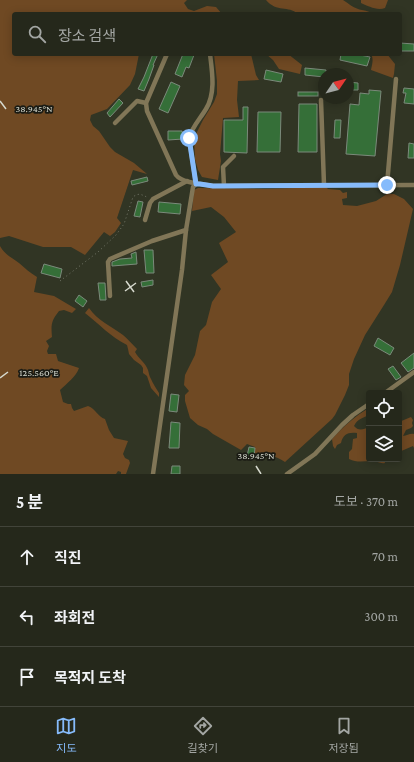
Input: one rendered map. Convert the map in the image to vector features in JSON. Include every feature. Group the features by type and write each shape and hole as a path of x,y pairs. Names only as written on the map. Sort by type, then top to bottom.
{"street":[{"path":"166,56 146,103 147,111 178,179 196,184 213,186 414,185"},
{"path":"153,474 182,270 186,230 193,187 196,184 189,138 190,132 210,101 212,74 210,56"},
{"path":"387,185 396,79"},
{"path":"115,123 137,101 146,103"},
{"path":"321,104 324,186"},
{"path":"224,186 223,167 234,156"},
{"path":"145,220 150,203 153,199 187,181"},
{"path":"110,296 108,262 110,259 152,241 186,230"},
{"path":"389,390 414,372"},
{"path":"287,474 315,454 342,425 366,406"}],"path":[{"path":"60,281 98,252 116,235 124,224 131,202 136,194 153,199"}],"shaded area":[{"path":"0,0 187,0 184,3 188,9 194,11 207,6 216,7 220,12 12,12 12,56 139,56 135,74 130,85 107,109 91,115 90,120 93,126 99,131 115,152 134,163 147,174 133,170 117,218 121,223 115,232 110,236 104,232 85,255 71,247 43,247 9,236 0,238"},
{"path":"266,0 343,0 357,9 369,12 295,12 278,8"},
{"path":"361,0 388,0 385,8 379,9 361,3"},
{"path":"214,56 251,56 256,75 259,80 238,81 237,100 239,117 223,118 220,154 221,161 218,180 202,177 198,170 195,159 194,138 214,102 217,94"},
{"path":"268,56 291,56 302,65 300,74 279,69"},
{"path":"372,56 389,56 395,64 393,78 371,70 373,60"},
{"path":"326,187 328,189 340,190 343,193 347,192 347,198 342,199 343,205 357,206 376,201 387,194 394,194 404,199 413,209 392,292 365,335 349,374 349,385 335,415 285,462 274,457 255,453 255,447 247,444 241,450 198,425 190,418 185,401 185,395 189,391 184,385 185,375 195,355 200,331 206,325 212,302 221,289 211,275 228,262 219,243 236,232 224,217 211,207 192,211 194,190 198,188 265,189"},
{"path":"0,246 6,254 37,277 34,292 54,296 76,309 72,313 64,310 59,311 56,314 52,323 52,337 46,341 49,346 47,351 48,354 56,354 58,361 79,368 74,377 60,390 63,402 71,404 74,411 88,406 91,407 105,419 114,438 128,441 123,454 130,463 126,474 121,474 121,472 118,471 116,474 0,474"},
{"path":"89,308 100,320 125,337 137,349 135,352 147,367 150,378 159,393 159,397 151,388 147,376 143,373 143,368 141,365 129,354 127,345 110,334 85,313"},
{"path":"366,410 366,416 358,420 354,426 361,430 366,428 366,461 352,460 349,459 349,452 352,449 353,439 357,438 357,433 346,434 341,443 337,445 335,449 332,439 354,418"},
{"path":"411,417 413,420 413,426 406,430 403,436 414,434 414,448 413,446 402,451 402,426 402,421"}],"building":[{"path":"402,43 414,44 414,51 402,51"},
{"path":"152,56 157,56 144,91 138,89"},
{"path":"182,56 194,56 189,68 186,67 182,77 175,74"},
{"path":"341,56 370,57 367,66 340,60"},
{"path":"305,68 318,69 318,76 305,75"},
{"path":"266,70 283,74 281,82 264,79"},
{"path":"171,82 180,86 168,113 159,109"},
{"path":"354,83 358,83 358,90 354,90"},
{"path":"404,88 414,89 414,104 404,103 406,93 403,93"},
{"path":"369,90 381,91 375,156 346,154 350,104 359,105 360,93 369,94"},
{"path":"298,92 318,92 318,96 298,96"},
{"path":"119,99 123,103 110,117 107,113"},
{"path":"299,104 317,104 317,152 298,152"},
{"path":"243,107 248,107 247,153 224,152 224,120 243,120"},
{"path":"258,112 281,112 280,152 257,152"},
{"path":"335,120 341,120 340,138 334,138"},
{"path":"168,131 182,131 183,139 168,140"},
{"path":"409,143 414,144 414,158 408,158"},
{"path":"147,177 148,181 132,185 131,181"},
{"path":"138,201 143,202 140,217 134,216"},
{"path":"159,202 181,204 180,214 158,212"},
{"path":"144,250 153,250 154,273 146,273"},
{"path":"136,252 137,264 112,266 112,262 120,259 132,258 131,254"},
{"path":"44,264 62,269 60,278 41,273"},
{"path":"153,280 153,285 142,287 141,282"},
{"path":"98,283 105,283 106,300 100,300"},
{"path":"79,295 87,301 83,307 75,301"},
{"path":"378,338 394,348 390,355 374,346"},
{"path":"414,353 414,368 408,372 401,363"},
{"path":"393,366 401,377 396,380 388,369"},
{"path":"171,394 179,395 177,412 169,411"},
{"path":"171,422 180,423 179,448 169,448"},
{"path":"249,447 255,448 254,457 247,456"},
{"path":"172,466 180,466 180,474 171,474"}],"route":[{"path":"189,138 189,146 196,184 213,186 387,185"}]}
